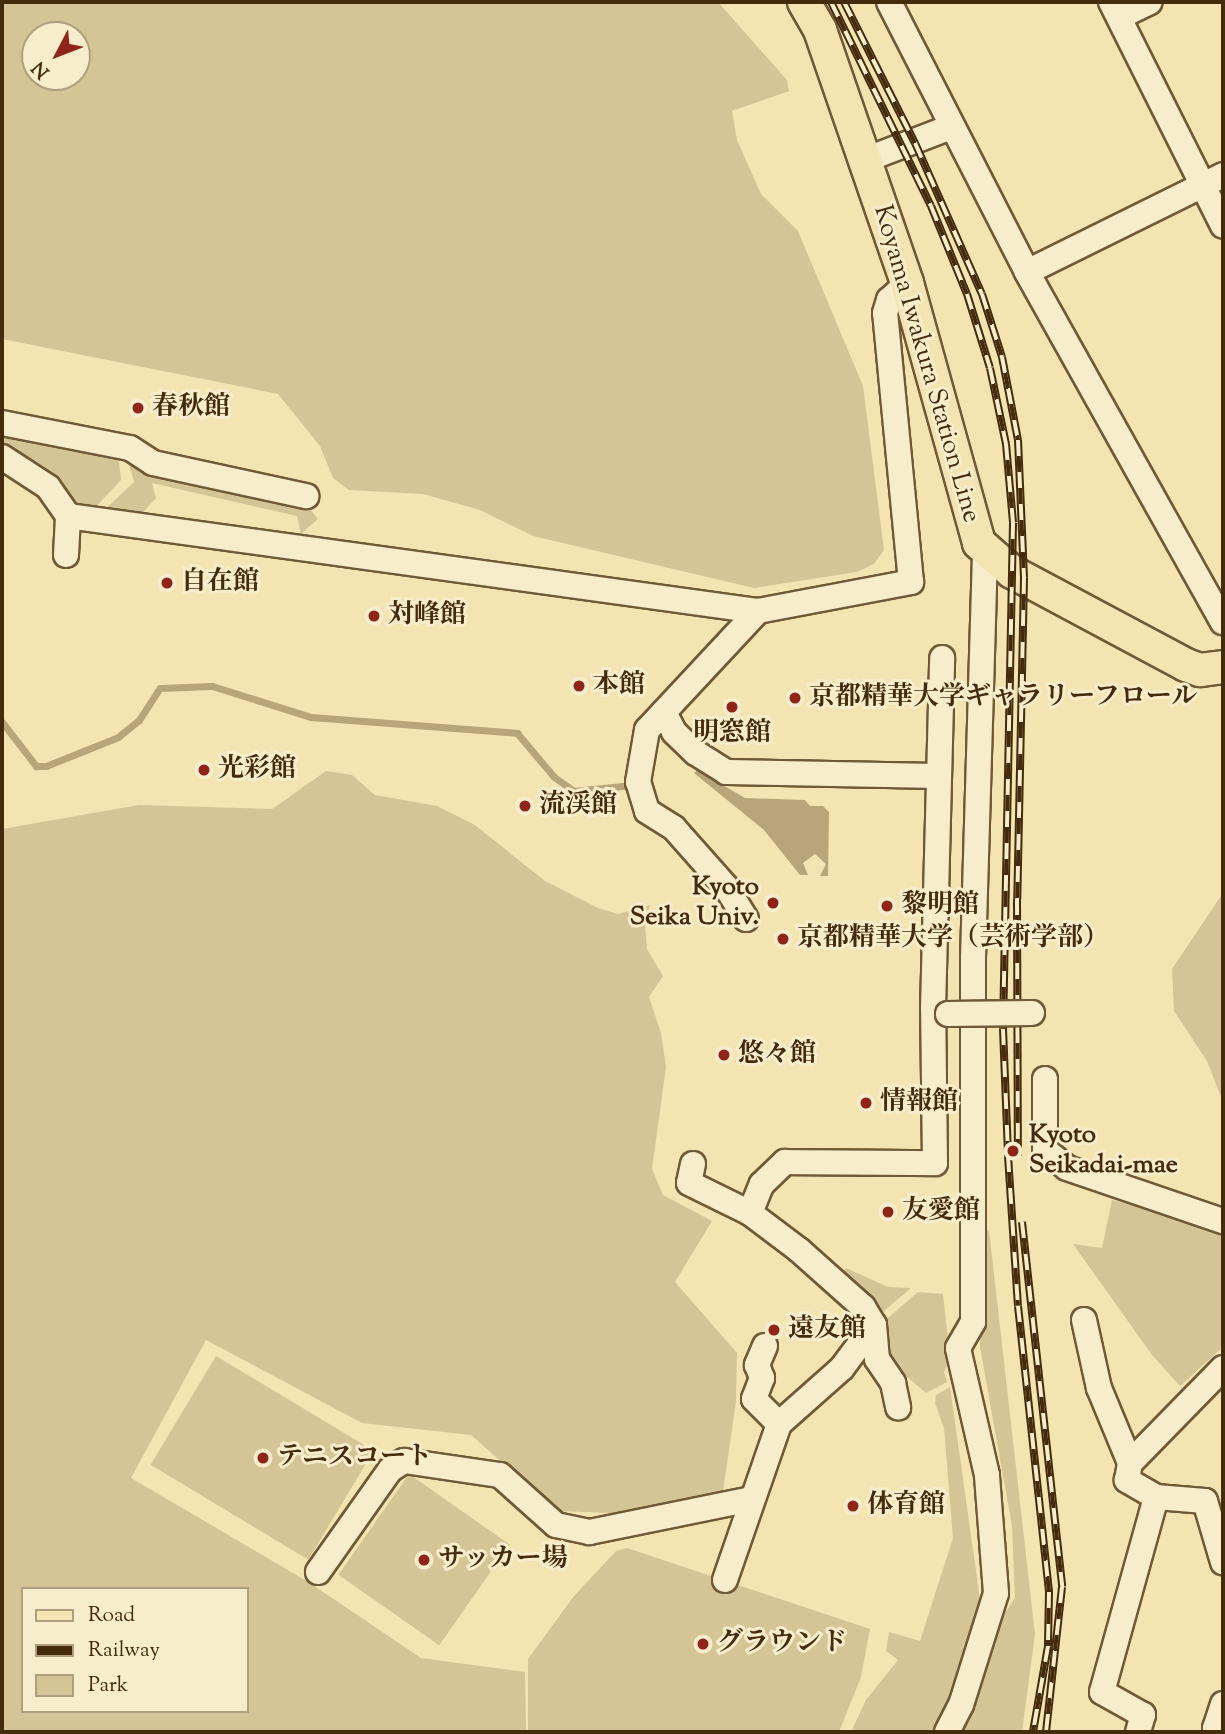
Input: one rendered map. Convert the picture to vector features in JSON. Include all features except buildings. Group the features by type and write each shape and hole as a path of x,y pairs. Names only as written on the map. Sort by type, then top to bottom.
{"main road":[{"name":"Koyama Iwakura Station Line","path":"804,2 820,30 907,283 957,454 971,524 985,551 1013,572 1186,665 1200,670 1223,667"}],"street":[{"path":"889,2 1027,272 1223,622"},
{"path":"1150,2 1115,9 1200,186 1223,226"},
{"path":"866,160 951,127"},
{"path":"1027,272 1223,175"},
{"path":"68,516 758,611 911,582 885,313 889,300 907,283"},
{"path":"2,423 131,448 153,463 306,496"},
{"path":"2,457 48,487 68,516 66,555"},
{"path":"947,1732 961,1705 996,1593 987,1475 958,1348 973,1322 973,958 985,551"},
{"path":"746,919 727,888 674,828 647,811 638,782 648,730 758,611"},
{"path":"750,1213 762,1184 785,1163 935,1163 940,1013 939,776 942,658"},
{"path":"664,712 674,732 695,753 726,772 939,776"},
{"path":"940,1013 1032,1013"},
{"path":"1045,1079 1045,1150 1067,1168 1223,1221"},
{"path":"693,1164 687,1173 689,1183 750,1213 818,1265 863,1307 874,1325 877,1359 893,1383 898,1407"},
{"path":"1084,1320 1099,1388 1130,1463 1127,1480 1156,1497 1205,1501 1223,1562"},
{"path":"725,1580 779,1424 842,1368 874,1325"},
{"path":"765,1346 757,1365 762,1378 754,1399 779,1424"},
{"path":"1130,1463 1223,1368"},
{"path":"318,1572 390,1469 404,1461 500,1475 556,1525 589,1532 751,1499"},
{"path":"1138,1732 1143,1715 1102,1692 1156,1497"},
{"path":"1223,1704 1215,1728 1223,1731"}],"green space":[{"path":"2,2 718,2 787,80 789,91 732,111 737,140 761,194 798,231 863,386 884,550 874,564 857,572 754,588 533,536 480,510 423,494 349,490 333,478 320,446 278,394 2,339"},
{"path":"2,430 102,449 119,462 121,480 90,513 71,511 2,450"},
{"path":"126,454 307,505 318,519 301,534 297,516 152,483 156,498 135,521 99,515 134,482"},
{"path":"326,771 352,775 375,795 437,806 475,825 545,881 598,908 618,914 650,905 645,924 647,949 663,976 649,997 661,1033 666,1067 652,1169 663,1195 712,1221 675,1282 737,1353 736,1402 723,1491 637,1514 557,1511 471,1435 362,1423 206,1340 131,1478 310,1583 421,1658 525,1672 526,1732 2,1732 2,829 139,805 272,809"},
{"path":"1223,893 1223,1102 1207,1061 1174,1011 1172,969"},
{"path":"1112,1200 1223,1230 1223,1347 1180,1386 1152,1355 1073,1244 1102,1248"},
{"path":"989,1230 1035,1634 1022,1732 961,1732 992,1632 1015,1598 1012,1526 980,1347 981,1231"},
{"path":"846,1268 888,1287 911,1288 877,1317 840,1275"},
{"path":"918,1292 943,1294 950,1358 944,1372 947,1382 926,1393 891,1363 882,1323"},
{"name":"テニスコート","path":"216,1356 374,1451 308,1560 151,1465"},
{"path":"950,1387 980,1599 950,1704 937,1732 851,1732 866,1700 898,1660 886,1651 889,1632 920,1641 953,1538 944,1428 935,1403 936,1395"},
{"name":"サッカー場","path":"409,1474 510,1545 439,1645 338,1575"},
{"name":"グラウンド","path":"627,1548 870,1629 861,1677 839,1732 528,1732 528,1659 574,1596 616,1551"}],"shaded area":[{"path":"697,770 745,798 805,800 810,806 823,806 829,812 828,876 820,876 826,864 815,854 803,863 808,875 800,875 764,830 694,773"}],"waterway":[{"path":"2,722 36,766 46,766 118,737 139,720 160,688 212,686 311,717 517,733 554,777 574,791 633,785"}],"railway":[{"path":"831,2 931,206 967,294 990,368 1006,444 1013,523 1003,1029 1018,1306 1049,1592 1048,1646 1033,1732"},
{"path":"844,2 915,143 982,294 1002,357 1018,440 1024,578 1017,899 1018,1156"},
{"path":"1022,1222 1062,1587 1046,1732"}],"place":[{"name":"春秋館","path":"138,408"},
{"name":"自在館","path":"167,583"},
{"name":"対峰館","path":"374,616"},
{"name":"本館","path":"579,686"},
{"name":"京都精華大学ギャラリーフロール","path":"795,698"},
{"name":"明窓館","path":"732,707"},
{"name":"光彩館","path":"204,770"},
{"name":"流渓館","path":"525,806"},
{"name":"Kyoto Seika Univ.","path":"773,903"},
{"name":"黎明館","path":"887,906"},
{"name":"京都精華大学（芸術学部）","path":"783,939"},
{"name":"悠々館","path":"724,1055"},
{"name":"情報館","path":"866,1103"},
{"name":"Kyoto Seikadai-mae","path":"1013,1151"},
{"name":"友愛館","path":"888,1212"},
{"name":"遠友館","path":"774,1330"},
{"name":"テニスコート","path":"263,1458"},
{"name":"体育館","path":"853,1506"},
{"name":"サッカー場","path":"424,1560"},
{"name":"グラウンド","path":"703,1644"}]}
